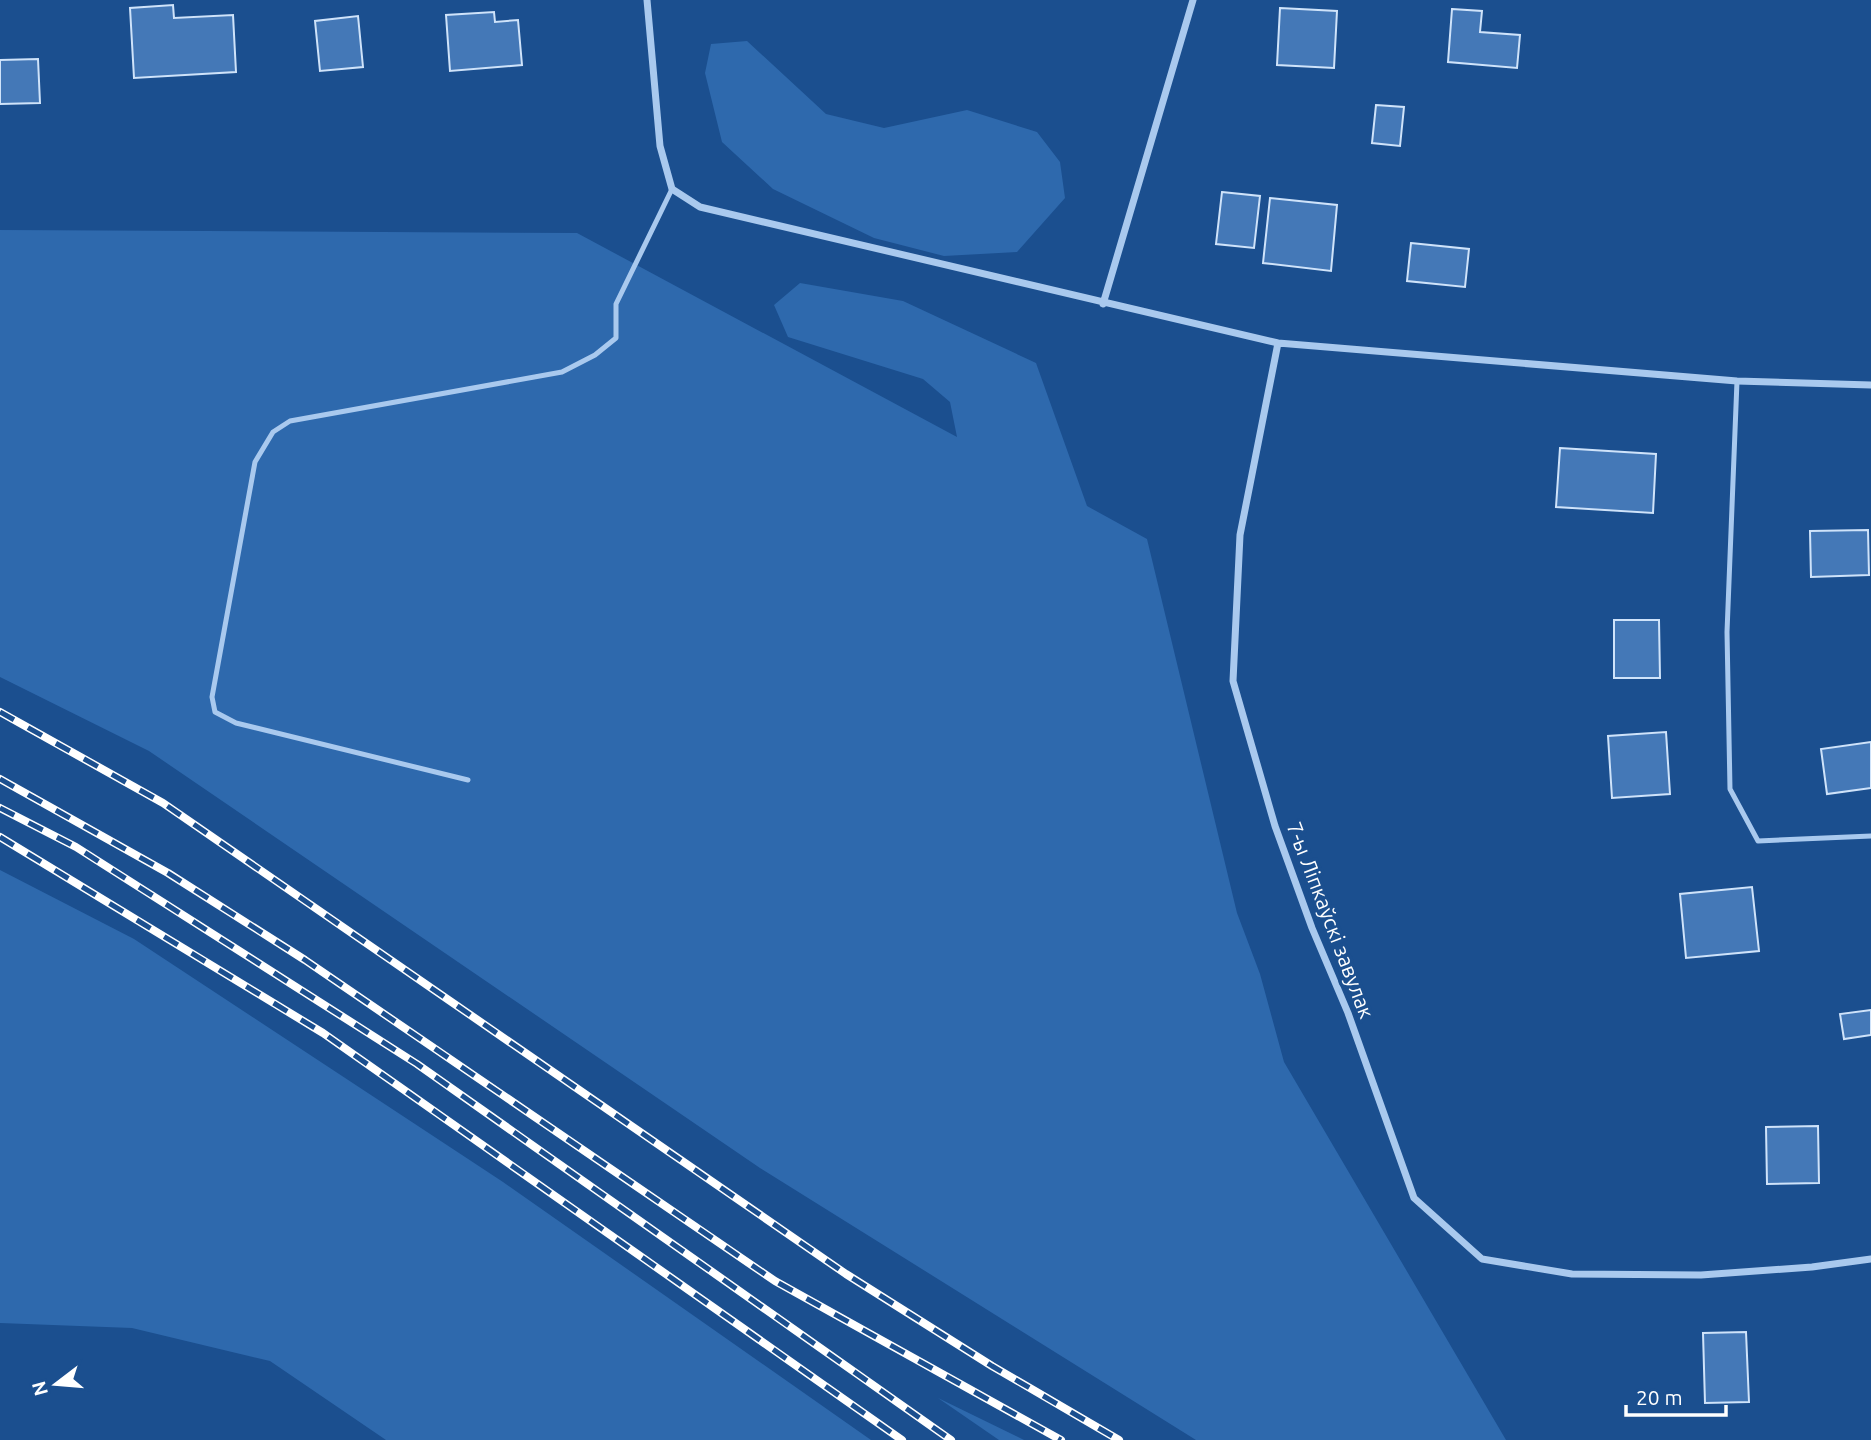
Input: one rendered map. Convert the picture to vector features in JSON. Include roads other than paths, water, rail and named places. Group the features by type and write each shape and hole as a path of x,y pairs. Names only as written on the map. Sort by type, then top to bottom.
{"street":[{"path":"648,0 660,146 672,189 700,207 1103,304 1278,343 1737,381 1871,384"},
{"path":"1103,304 1193,0"},
{"name":"7-ы Ліпкаўскі завулак","path":"1278,343 1240,535 1233,681 1275,825 1312,928 1348,1013 1413,1198 1482,1259 1572,1275 1701,1275 1812,1267 1871,1259"}],"lane":[{"path":"468,780 236,723 215,712 212,697 255,463 273,432 290,421 562,372 595,355 616,338 616,304 672,189"},
{"path":"1737,381 1727,632 1730,789 1758,841 1871,836"}],"railway":[{"path":"0,712 163,803 846,1274 992,1366 1119,1440"},
{"path":"0,779 168,873 305,960 775,1281 1061,1440"},
{"path":"0,808 76,847 417,1064 951,1440"},
{"path":"0,837 323,1033 902,1440"}]}
